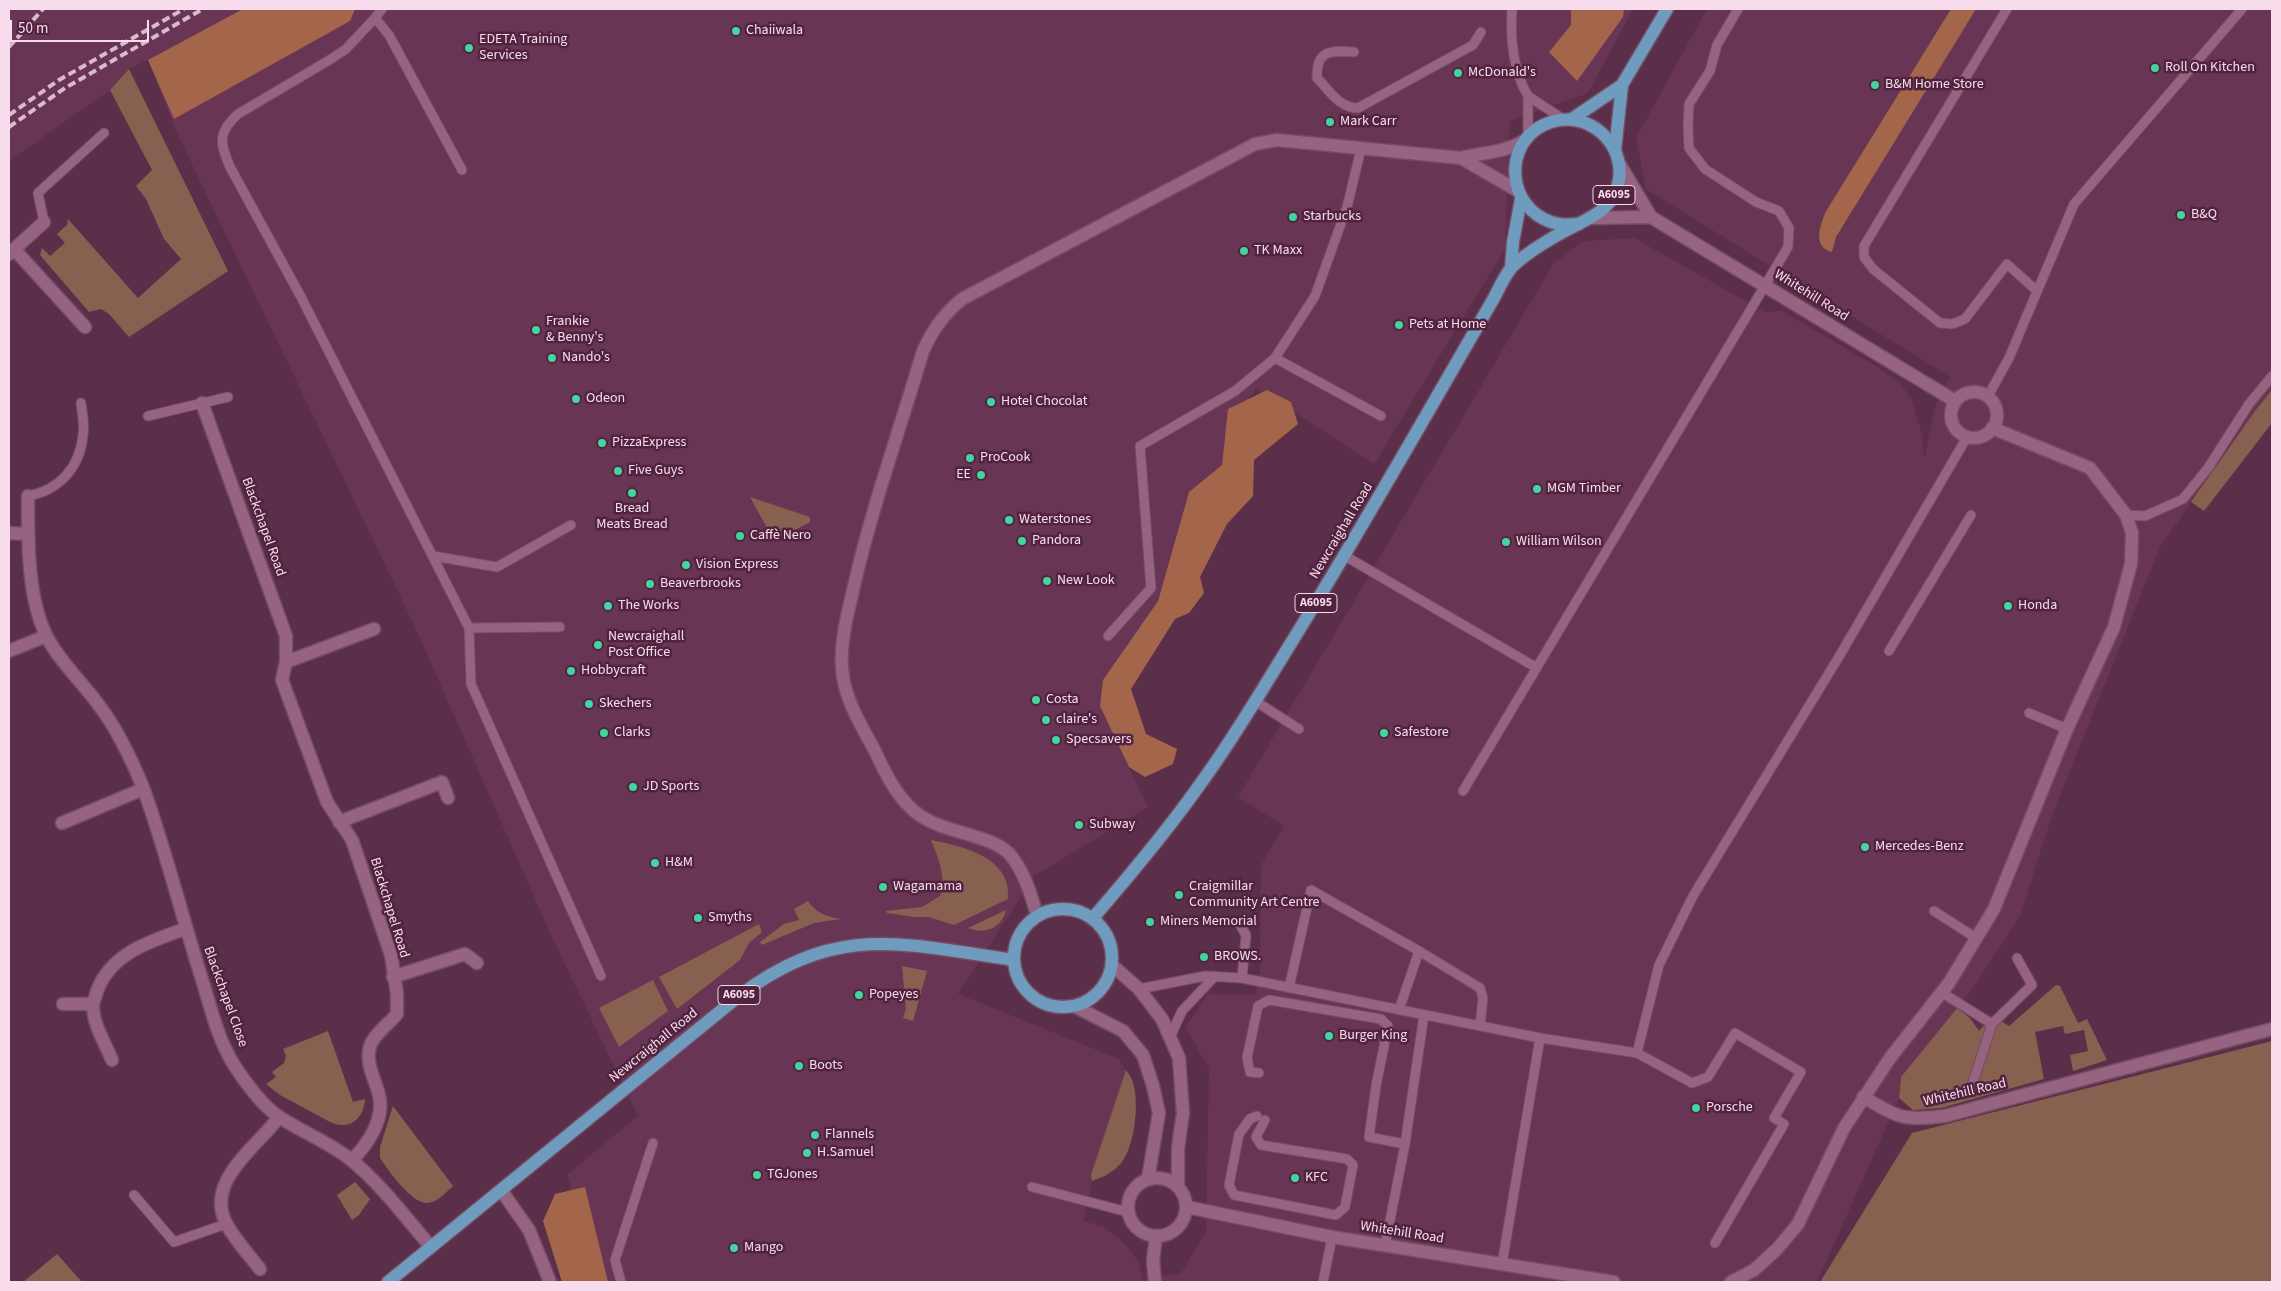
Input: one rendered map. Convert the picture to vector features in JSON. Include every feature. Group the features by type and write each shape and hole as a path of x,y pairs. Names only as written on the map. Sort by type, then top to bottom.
{"main road":[{"name":"Newcraighall Road","path":"1093,918 1145,857 1200,786 1255,701 1345,556 1511,268 1546,242 1578,224 1594,218 1606,208 1615,194 1620,178 1617,156 1622,85 1666,10"},
{"name":"Newcraighall Road","path":"1511,268 1519,195 1514,174 1516,157 1526,139 1544,125 1567,119 1622,85"},
{"path":"1567,119 1585,122 1598,129 1608,138 1617,156"},
{"name":"Newcraighall Road","path":"1519,195 1532,212 1546,221 1562,225 1578,224"},
{"path":"1061,908 1074,909 1100,923 1110,939 1113,966 1108,980 1097,994 1082,1004 1051,1006 1037,1000 1024,988 1018,978 1014,960 1015,944 1023,928 1038,915 1061,908"},
{"name":"Newcraighall Road","path":"388,1282 739,996 757,982 793,962 824,951 871,943 905,944 1014,960"}],"street":[{"path":"1038,915 1022,872 1011,855 1001,847 990,842 940,827 926,820 905,802 888,777 845,690 841,654 843,634 861,555 923,351 934,328 947,312 962,299 1255,144 1276,140 1461,158 1512,148 1526,139"},
{"name":"Whitehill Road","path":"1617,156 1651,217 1955,402"},
{"path":"1461,158 1519,195"},
{"path":"1594,218 1651,217"},
{"path":"44,222 12,251 85,327"},
{"path":"1966,393 1981,393 1988,396 1996,408 1996,422 1992,428 1981,436 1968,437 1961,434 1952,422 1951,415 1955,402 1966,393"},
{"name":"Blackchapel Road","path":"202,403 286,636 286,662 282,680 326,802 352,840 391,955 398,1014 371,1044 369,1066 380,1096 378,1118 368,1141 352,1160"},
{"path":"1731,1282 1754,1270 1778,1249 1798,1224 1844,1128 1863,1097 1941,992 1994,909 2066,729 2114,626 2131,564 2132,533 2126,515 2090,468 1992,428"},
{"name":"Blackchapel Close","path":"28,496 28,534 35,600 46,636 67,668 98,704 124,744 143,788 185,929 219,1033 234,1065 254,1092 279,1117 316,1136 352,1160 431,1247"},
{"path":"9,532 28,534"},
{"path":"286,662 374,629"},
{"path":"9,650 46,636"},
{"path":"339,822 442,782 448,798"},
{"path":"62,823 143,788"},
{"path":"112,1060 96,1022 93,1004 102,979 122,958 146,943 185,929"},
{"name":"Blackchapel Road","path":"393,977 465,954 477,963"},
{"path":"1113,966 1139,988 1162,1019 1179,1058 1183,1113 1178,1148 1178,1186"},
{"path":"64,1004 93,1004"},
{"path":"1074,1006 1123,1031 1143,1055 1154,1086 1159,1113 1148,1179"},
{"name":"Whitehill Road","path":"1863,1097 1897,1117 1916,1120 1945,1116 2272,1029"},
{"path":"260,1269 226,1224 222,1203 226,1182 240,1158 268,1132 279,1117"},
{"path":"1164,1178 1178,1186 1183,1192 1187,1207 1181,1224 1174,1231 1156,1236 1141,1231 1131,1219 1128,1212 1130,1195 1140,1182 1148,1179 1164,1178"},
{"path":"501,1190 529,1230 550,1282"},
{"name":"Whitehill Road","path":"1187,1207 1332,1237 1502,1264 1565,1279 1614,1282"},
{"path":"1155,1282 1153,1261 1156,1236"}],"lane":[{"path":"382,9 346,49 238,114 228,123 222,134 222,147 230,167 301,297 469,628 471,684 601,976"},
{"path":"1512,9 1511,28 1517,70 1528,96 1526,139"},
{"path":"1463,791 1788,247 1789,228 1779,211 1756,202 1705,169 1689,148 1690,104 1710,71 1717,45 1738,9"},
{"path":"2007,9 1864,246 1864,257 1873,269 1940,323 1952,324 1965,319 2007,264 2037,291"},
{"path":"1988,396 2009,358 2074,204 2242,9"},
{"path":"375,18 389,35 462,170"},
{"path":"1354,52 1334,50 1322,56 1317,66 1317,78 1341,103 1350,108 1358,108 1474,45 1481,32"},
{"path":"1528,96 1567,119"},
{"path":"44,222 38,193 104,133"},
{"path":"1108,636 1151,588 1140,446 1235,391 1275,358 1315,296 1347,207 1361,149"},
{"path":"1275,358 1381,416"},
{"path":"2126,515 2145,516 2183,499 2208,468 2249,404 2272,376"},
{"path":"148,416 228,397"},
{"path":"28,496 45,493 63,480 80,452 84,432 81,404"},
{"path":"1637,1053 1659,965 1693,896 1840,655 1968,437"},
{"path":"1889,651 1971,515"},
{"path":"433,556 496,567 571,525"},
{"path":"1345,556 1537,668"},
{"path":"469,628 560,627"},
{"path":"1255,701 1300,729"},
{"path":"2029,714 2066,729"},
{"path":"1289,988 1311,890 1480,988 1483,998 1480,1026"},
{"path":"1934,911 1976,938"},
{"path":"1239,923 1246,935 1242,978"},
{"path":"1399,1010 1419,952"},
{"path":"1973,1082 1992,1024 2032,985 2017,958"},
{"path":"1139,988 1205,976 1242,978 1540,1038 1637,1053 1692,1083 1708,1078 1735,1033 1801,1072 1774,1118 1784,1124 1715,1242"},
{"path":"1170,1037 1182,1011 1215,976"},
{"path":"1941,992 1992,1024"},
{"path":"1259,1073 1250,1072 1247,1058 1258,1006 1269,1000 1381,1019 1388,1026 1376,1086 1369,1137 1405,1144"},
{"path":"1385,1246 1405,1144 1424,1015"},
{"path":"1502,1264 1540,1038"},
{"path":"1261,1118 1256,1137 1261,1145 1347,1159 1353,1165 1345,1207 1336,1215 1234,1195 1229,1184 1239,1134 1250,1119 1261,1118"},
{"path":"621,1282 614,1260 652,1143"},
{"path":"1032,1187 1128,1212"},
{"path":"134,1195 174,1242 226,1224"},
{"path":"1323,1282 1332,1237"}],"shaded area":[{"path":"9,9 1633,9 1588,93 1510,121 1505,249 1374,464 1257,388 1225,432 1222,465 1189,492 1158,601 1103,680 1100,706 1148,807 1034,876 958,994 1119,1059 1133,1081 1136,1113 1132,1136 1122,1162 1106,1176 1092,1181 1084,1221 1104,1227 1125,1244 1138,1261 1143,1280 1181,1273 1206,1232 1209,1069 1186,1027 1208,994 1256,995 1260,969 1261,865 1284,826 1238,797 1554,263 1584,241 1634,238 1765,312 1782,311 1879,368 1901,384 1912,400 1922,434 1924,459 1935,408 1950,377 1646,189 1636,138 1707,9 2272,9 2272,390 2255,411 2160,547 2051,818 2020,916 1973,988 1901,1077 1899,1098 1817,1282 601,1282 567,1175 638,1116 551,935 416,629 175,129 148,60 129,69 110,90 9,161"},
{"path":"243,9 355,9 350,21 174,119 148,60"},
{"path":"1571,9 1624,9 1623,17 1577,81 1549,52 1571,25"},
{"path":"1951,9 1976,9 1836,237 1832,252 1826,249 1822,245 1819,236 1825,213"},
{"path":"129,69 228,271 129,337 109,314 101,309 89,312 40,255 42,248 50,256 65,243 57,234 67,225 68,219 138,298 181,259 164,239 146,199 136,186 152,170 110,90"},
{"path":"1267,390 1291,402 1298,424 1254,460 1253,496 1227,524 1200,577 1204,593 1189,613 1175,619 1131,689 1146,734 1177,749 1173,764 1145,777 1129,767 1100,706 1103,680 1158,601 1189,492 1222,465 1228,409"},
{"path":"2272,390 2272,423 2204,511 2191,502"},
{"path":"750,497 810,517 810,522 774,541"},
{"path":"931,840 970,850 994,863 1002,873 1007,885 1008,899 954,925 929,917 887,913 886,911 922,907 940,896 943,882 942,875"},
{"path":"808,901 822,914 841,919 814,923 762,945 760,942 784,924 799,920 794,909"},
{"path":"1006,910 1001,921 992,928 981,931 968,928"},
{"path":"759,924 762,932 749,943 740,960 677,1009 659,977"},
{"path":"902,966 927,971 913,1021 903,1018 906,1009"},
{"path":"653,980 668,1011 619,1047 599,1008"},
{"path":"2056,985 2060,986 2078,1023 2087,1019 2107,1060 2073,1071 2070,1055 2088,1051 2084,1030 2065,1034 2063,1026 2035,1032 2044,1079 1941,1108 1913,1110 1899,1098 1901,1077 1957,1008 1970,1018 1979,1031 1992,1016 2009,1026"},
{"path":"328,1031 353,1102 365,1099 362,1112 349,1124 343,1125 330,1122 280,1095 266,1084 276,1077 272,1072 284,1063 286,1056 283,1049"},
{"path":"2272,1041 2272,1282 1820,1282 1912,1133"},
{"path":"1126,1070 1132,1080 1136,1099 1135,1123 1130,1146 1126,1156 1115,1169 1092,1181 1091,1175"},
{"path":"393,1106 453,1186 431,1203 421,1202 407,1192 380,1158 380,1147"},
{"path":"355,1182 370,1199 359,1215 352,1220 337,1195"},
{"path":"585,1187 608,1282 562,1282 543,1221 555,1194"},
{"path":"57,1254 82,1282 23,1282"}],"railway":[{"path":"9,47 43,9"},
{"path":"9,115 59,80 184,9"},
{"path":"9,127 65,88 203,9"}],"place":[{"name":"Chaiiwala","path":"736,31"},
{"name":"EDETA Training Services","path":"469,48"},
{"name":"Roll On Kitchen","path":"2155,68"},
{"name":"McDonald's","path":"1458,73"},
{"name":"B&M Home Store","path":"1875,85"},
{"name":"Mark Carr","path":"1330,122"},
{"name":"B&Q","path":"2181,215"},
{"name":"Starbucks","path":"1293,217"},
{"name":"TK Maxx","path":"1244,251"},
{"name":"Pets at Home","path":"1399,325"},
{"name":"Frankie & Benny's","path":"536,330"},
{"name":"Nando's","path":"552,358"},
{"name":"Odeon","path":"576,399"},
{"name":"Hotel Chocolat","path":"991,402"},
{"name":"PizzaExpress","path":"602,443"},
{"name":"ProCook","path":"970,458"},
{"name":"Five Guys","path":"618,471"},
{"name":"EE","path":"981,475"},
{"name":"MGM Timber","path":"1537,489"},
{"name":"Bread Meats Bread","path":"632,493"},
{"name":"Waterstones","path":"1009,520"},
{"name":"Caffè Nero","path":"740,536"},
{"name":"Pandora","path":"1022,541"},
{"name":"William Wilson","path":"1506,542"},
{"name":"Vision Express","path":"686,565"},
{"name":"New Look","path":"1047,581"},
{"name":"Beaverbrooks","path":"650,584"},
{"name":"The Works","path":"608,606"},
{"name":"Honda","path":"2008,606"},
{"name":"Newcraighall Post Office","path":"598,645"},
{"name":"Hobbycraft","path":"571,671"},
{"name":"Costa","path":"1036,700"},
{"name":"Skechers","path":"589,704"},
{"name":"claire's","path":"1046,720"},
{"name":"Clarks","path":"604,733"},
{"name":"Safestore","path":"1384,733"},
{"name":"Specsavers","path":"1056,740"},
{"name":"JD Sports","path":"633,787"},
{"name":"Subway","path":"1079,825"},
{"name":"Mercedes-Benz","path":"1865,847"},
{"name":"H&M","path":"655,863"},
{"name":"Wagamama","path":"883,887"},
{"name":"Craigmillar Community Art Centre","path":"1179,895"},
{"name":"Smyths","path":"698,918"},
{"name":"Miners Memorial","path":"1150,922"},
{"name":"BROWS.","path":"1204,957"},
{"name":"Popeyes","path":"859,995"},
{"name":"Burger King","path":"1329,1036"},
{"name":"Boots","path":"799,1066"},
{"name":"Porsche","path":"1696,1108"},
{"name":"Flannels","path":"815,1135"},
{"name":"H.Samuel","path":"807,1153"},
{"name":"TGJones","path":"757,1175"},
{"name":"KFC","path":"1295,1178"},
{"name":"Mango","path":"734,1248"}]}
